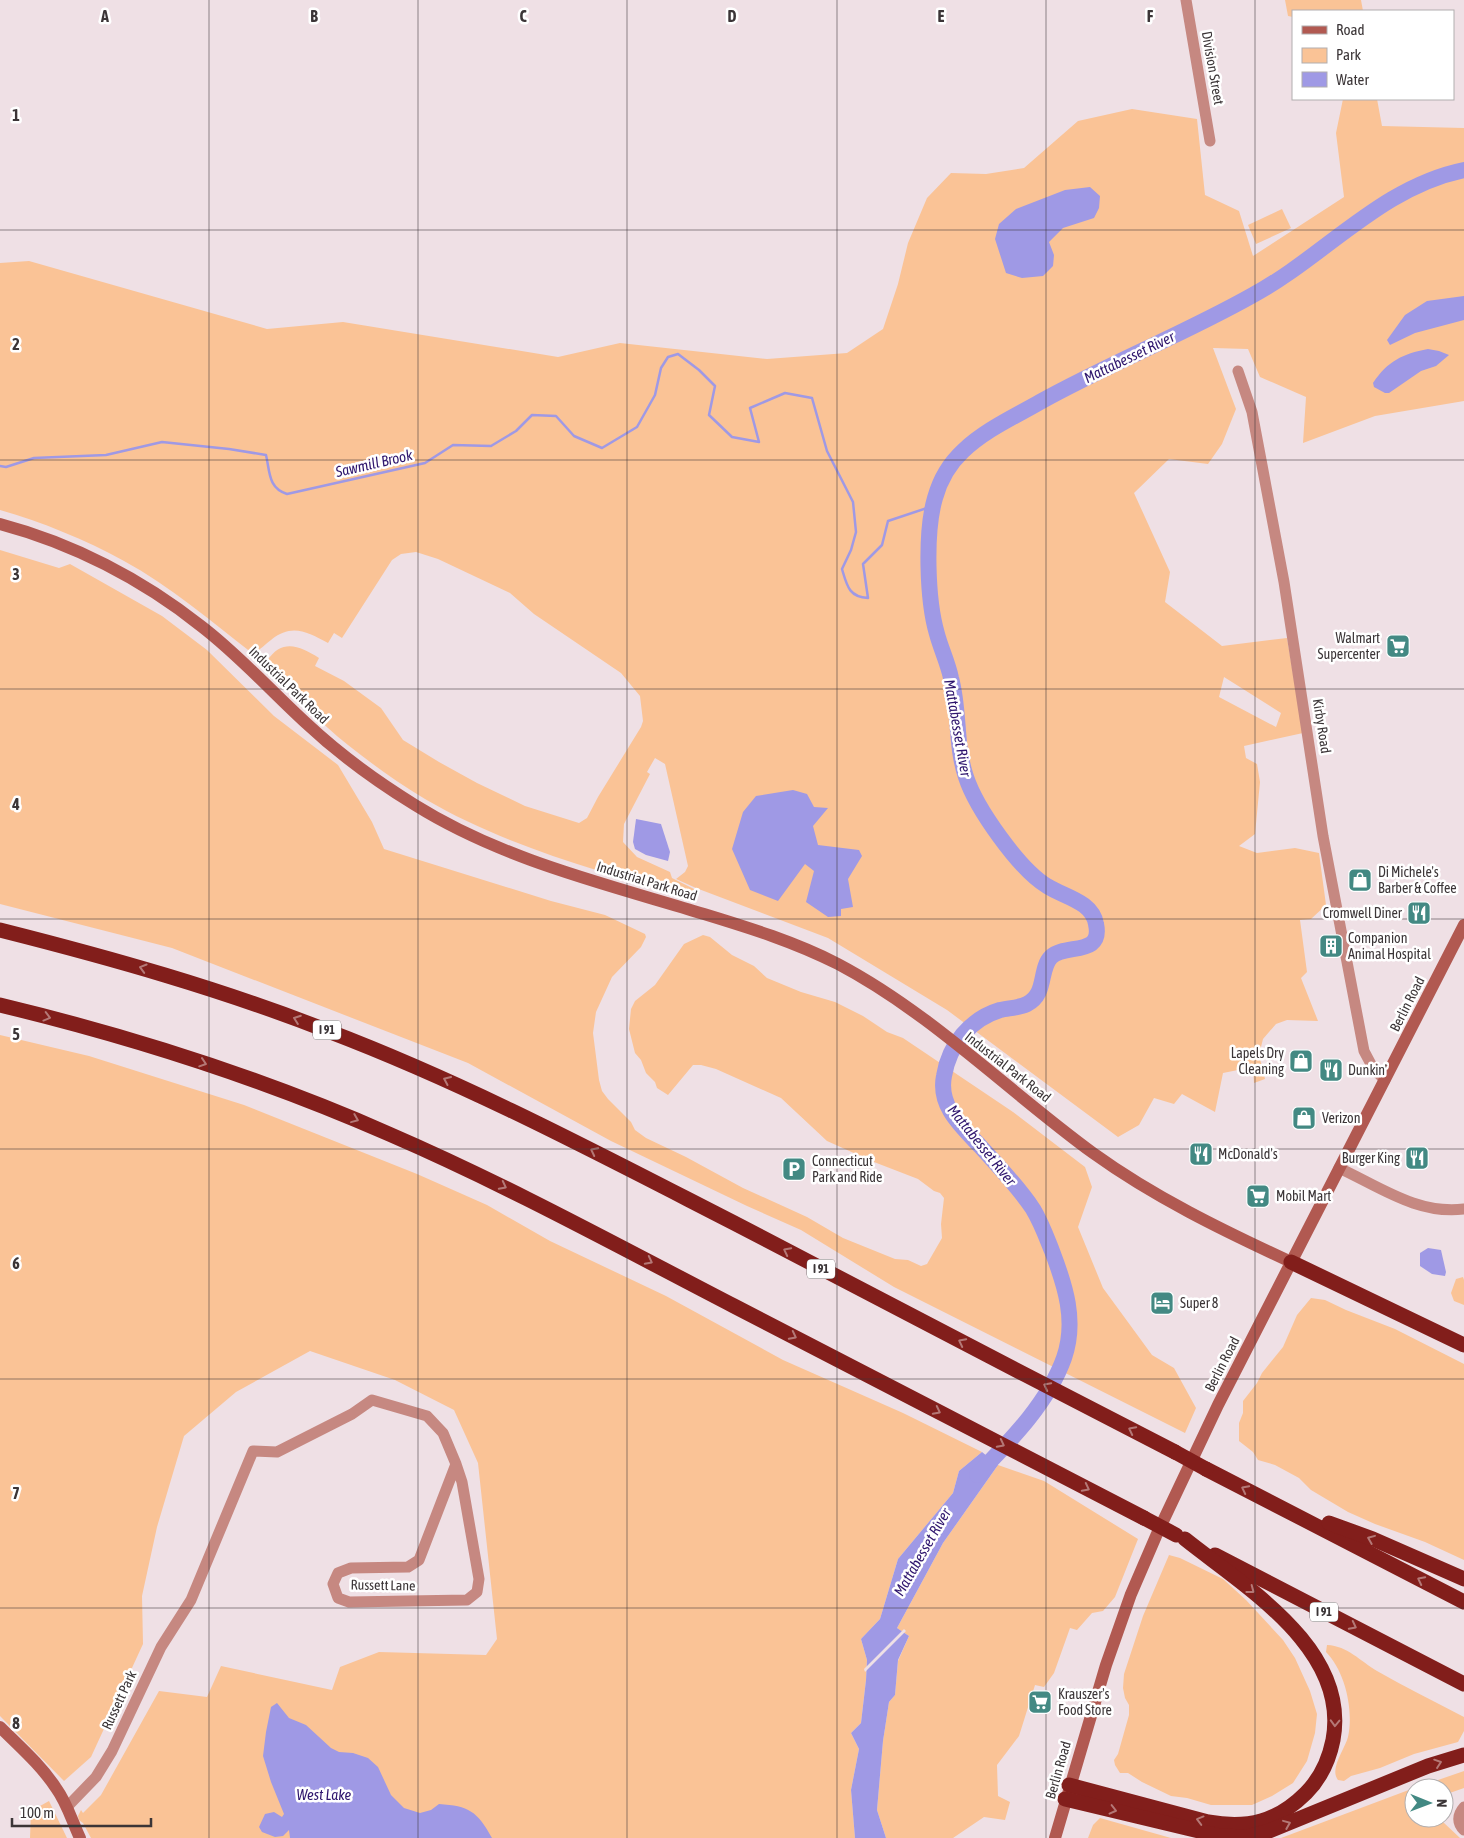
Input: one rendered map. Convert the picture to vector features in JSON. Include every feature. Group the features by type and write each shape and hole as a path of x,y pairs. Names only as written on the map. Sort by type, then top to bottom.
{"highway":[{"name":"I 91","path":"0,930 125,962 217,990 329,1031 413,1065 508,1108 1464,1602"},
{"name":"I 91","path":"0,1005 113,1034 185,1056 283,1091 388,1133 454,1163 536,1203 1464,1684"},
{"path":"1291,1262 1464,1345"},
{"path":"1274,1504 1373,1540 1464,1579"},
{"path":"1067,1792 1208,1822 1247,1825 1271,1818 1288,1808 1311,1788 1326,1765 1334,1737 1335,1715 1327,1682 1312,1654 1292,1628 1271,1606 1180,1537"},
{"path":"1067,1792 1213,1835 1247,1837 1269,1831 1428,1766 1464,1755"}],"street":[{"name":"Division Street","path":"1186,0 1210,140"},
{"name":"Kirby Road","path":"1238,371 1252,412 1280,556 1323,836 1364,1051 1373,1068 1385,1080"},
{"name":"Industrial Park Road","path":"0,524 51,541 90,558 129,577 165,600 201,626 232,652 336,749 390,789 448,824 486,842 541,864 741,925 802,947 856,974 891,996 933,1027 1089,1150 1140,1184 1204,1220 1291,1262"},
{"name":"Berlin Road","path":"1055,1838 1106,1665 1146,1557 1203,1435 1464,925"},
{"path":"1339,1168 1418,1206 1444,1210 1464,1209"},
{"name":"Russett Lane","path":"191,1600 253,1451 278,1452 352,1414 372,1400 427,1416 443,1433 456,1464 462,1482 479,1579 477,1592 468,1600 349,1602 338,1598 333,1584 338,1573 351,1568 408,1567 419,1560 456,1464"},
{"name":"Russett Park","path":"67,1807 96,1777 112,1751 161,1647 191,1600"},
{"path":"0,1727 45,1773 56,1788 67,1807 80,1838"},
{"path":"1464,1807 1459,1817 1460,1825 1464,1830"}],"green space":[{"path":"1285,0 1361,0 1363,10 1292,10 1292,17 1288,16"},
{"path":"1343,100 1377,100 1382,126 1464,128 1464,401 1375,416 1303,443 1306,397 1260,377 1248,349 1213,348 1236,409 1222,444 1208,464 1169,459 1134,493 1170,572 1165,602 1222,646 1287,638 1303,733 1244,746 1246,758 1257,764 1260,782 1255,834 1239,846 1257,853 1295,848 1319,853 1326,905 1311,919 1300,920 1307,972 1301,978 1318,1021 1287,1020 1276,1024 1263,1039 1259,1055 1265,1079 1254,1083 1253,1067 1223,1073 1215,1112 1182,1094 1174,1104 1154,1098 1139,1125 1118,1137 947,1010 828,938 676,879 685,872 688,866 665,764 655,758 647,772 650,774 624,824 623,842 637,857 670,872 672,878 694,889 690,898 554,856 488,831 456,816 425,799 357,752 327,727 267,670 267,661 279,649 292,646 305,650 319,658 315,666 344,681 381,708 403,740 477,783 525,806 579,823 587,818 641,727 643,721 640,696 621,673 534,614 510,593 438,559 416,552 401,554 392,560 342,638 334,633 328,643 300,631 286,632 252,653 174,593 124,561 64,532 0,510 0,263 29,261 267,329 343,322 558,357 620,343 767,359 847,353 883,329 898,284 908,243 927,198 951,173 986,174 1024,168 1078,121 1132,109 1197,119 1205,195 1239,211 1253,256 1344,197 1336,133","holes":["1224,677 1281,713 1276,727 1219,697"]},
{"path":"1282,209 1291,228 1256,244 1248,225"},
{"path":"0,550 59,568 70,564 162,616 207,650 274,716 338,765 372,822 384,849 551,901 605,915 645,934 646,937 641,947 612,977 596,1012 593,1033 602,1091 631,1122 635,1130 646,1138 743,1188 807,1217 843,1238 895,1259 908,1260 921,1266 927,1264 942,1238 941,1224 944,1198 940,1193 934,1191 918,1179 827,1141 781,1098 716,1069 701,1065 693,1065 668,1095 657,1088 635,1053 629,1029 631,1009 635,1001 655,985 684,944 703,935 710,937 732,955 754,966 767,978 801,992 835,1002 863,1016 887,1032 903,1038 1013,1112 1085,1167 1092,1187 1078,1227 1103,1288 1152,1355 1174,1368 1196,1408 1185,1433 894,1287 801,1230 611,1141 468,1063 172,948 0,904"},
{"path":"0,1035 89,1056 244,1105 417,1174 487,1205 550,1241 666,1296 783,1360 903,1413 982,1452 959,1471 953,1493 898,1559 880,1619 861,1639 867,1660 866,1680 861,1723 851,1733 859,1749 851,1790 855,1838 91,1838 78,1816 81,1810 83,1813 101,1795 159,1691 207,1697 221,1666 332,1690 340,1667 379,1652 486,1655 497,1639 478,1463 454,1410 395,1380 310,1351 236,1392 184,1436 157,1527 142,1596 143,1644 91,1757 64,1781 0,1716"},
{"path":"1463,1277 1464,1305 1454,1301 1451,1293 1456,1279"},
{"path":"1311,1298 1325,1300 1395,1329 1464,1364 1464,1560 1425,1542 1348,1512 1311,1490 1299,1478 1275,1465 1258,1460 1253,1452 1239,1441 1239,1423 1243,1413 1243,1401 1283,1347 1297,1315"},
{"path":"998,1465 1044,1481 1138,1539 1115,1597 1103,1611 1092,1613 1077,1630 1070,1628 1054,1673 1044,1687 1035,1685 1019,1736 997,1765 998,1796 1010,1802 1005,1820 984,1817 953,1838 886,1838 877,1810 883,1741 889,1702 895,1695 898,1661 909,1636 897,1628 943,1543"},
{"path":"1169,1555 1180,1558 1223,1579 1246,1600 1283,1640 1295,1658 1310,1691 1317,1714 1315,1733 1307,1761 1293,1783 1272,1796 1252,1805 1211,1805 1187,1798 1171,1796 1128,1773 1120,1773 1115,1765 1114,1760 1118,1754 1129,1715 1129,1705 1123,1688 1124,1674 1143,1616"},
{"path":"1327,1645 1348,1651 1377,1671 1464,1717 1464,1731 1458,1742 1414,1754 1380,1768 1351,1776 1344,1781 1338,1780 1335,1770 1348,1737 1350,1715 1343,1680 1333,1660 1326,1652"},
{"path":"1464,1771 1464,1788 1454,1792 1454,1778 1444,1778"},
{"path":"1404,1792 1404,1828 1449,1828 1460,1838 1281,1838"},
{"path":"49,1801 67,1838 30,1838 31,1811"},
{"path":"1100,1818 1171,1838 1088,1838 1093,1825"}],"water":[{"path":"1090,187 1100,196 1099,208 1094,218 1063,228 1049,242 1054,255 1053,266 1043,276 1022,278 1006,273 995,239 999,224 1016,209 1065,190"},
{"path":"1464,296 1464,320 1415,333 1390,345 1387,340 1405,315 1427,301"},
{"path":"1428,349 1449,355 1436,366 1421,371 1389,393 1374,387 1373,383 1390,364 1403,356"},
{"path":"793,790 807,794 814,807 828,808 813,826 818,845 859,850 862,856 848,879 853,907 841,909 841,916 828,917 806,902 814,871 805,864 778,901 750,890 732,849 743,812 756,796"},
{"path":"636,819 661,824 670,852 668,861 646,855 635,849 633,842"},
{"path":"1428,1248 1441,1250 1446,1272 1445,1276 1432,1274 1420,1266 1420,1253"},
{"path":"982,1452 998,1465 943,1543 897,1628 909,1636 898,1660 895,1695 889,1702 883,1741 877,1810 886,1838 855,1838 851,1790 859,1749 851,1733 861,1723 866,1680 867,1660 861,1639 880,1619 898,1559 953,1493 959,1471"},
{"name":"West Lake","path":"277,1703 289,1718 306,1725 331,1748 339,1752 353,1753 368,1758 378,1767 391,1795 404,1808 420,1813 431,1810 439,1804 458,1806 477,1816 492,1838 290,1838 289,1830 283,1836 275,1837 262,1832 259,1827 265,1814 274,1812 282,1817 284,1814 263,1756 271,1707"}],"pier":[{"path":"904,1629 906,1631 865,1672 864,1669"}],"waterway":[{"name":"Mattabesset River","path":"977,1475 1027,1421 1057,1375 1068,1344 1068,1303 1052,1251 1033,1209 1014,1184 953,1115 944,1097 944,1076 956,1044 970,1027 989,1014 1024,1005 1033,1000 1038,994 1047,962 1051,957 1057,953 1089,945 1094,941 1097,934 1096,924 1089,910 1076,900 1054,890 1036,878 1012,852 979,805 966,777 960,753 954,690 937,634 929,585 930,529 937,491 953,461 972,443 990,430 1093,374 1200,323 1253,295 1305,261 1354,224 1406,191 1434,179 1464,170"},
{"name":"Sawmill Brook","path":"0,466 6,467 34,458 106,455 162,442 266,455 273,484 276,488 287,494 425,463 453,445 491,446 516,431 532,415 556,416 574,436 602,448 637,427 655,395 661,368 668,357 678,354 699,370 715,386 709,415 732,437 759,442 750,408 785,393 812,398 827,451 853,502 856,532 851,550 842,569 847,585 853,593 868,598 863,564 882,545 888,521 933,506"}],"place":[{"name":"Walmart Supercenter","path":"1398,646"},
{"name":"Di Michele's Barber & Coffee","path":"1360,880"},
{"name":"Cromwell Diner","path":"1419,913"},
{"name":"Companion Animal Hospital","path":"1331,946"},
{"name":"Lapels Dry Cleaning","path":"1301,1061"},
{"name":"Dunkin'","path":"1331,1070"},
{"name":"Verizon","path":"1304,1118"},
{"name":"McDonald's","path":"1201,1154"},
{"name":"Burger King","path":"1417,1158"},
{"name":"Connecticut Park and Ride","path":"794,1169"},
{"name":"Mobil Mart","path":"1258,1196"},
{"name":"Super 8","path":"1162,1303"},
{"name":"Krauszer's Food Store","path":"1040,1702"}]}
